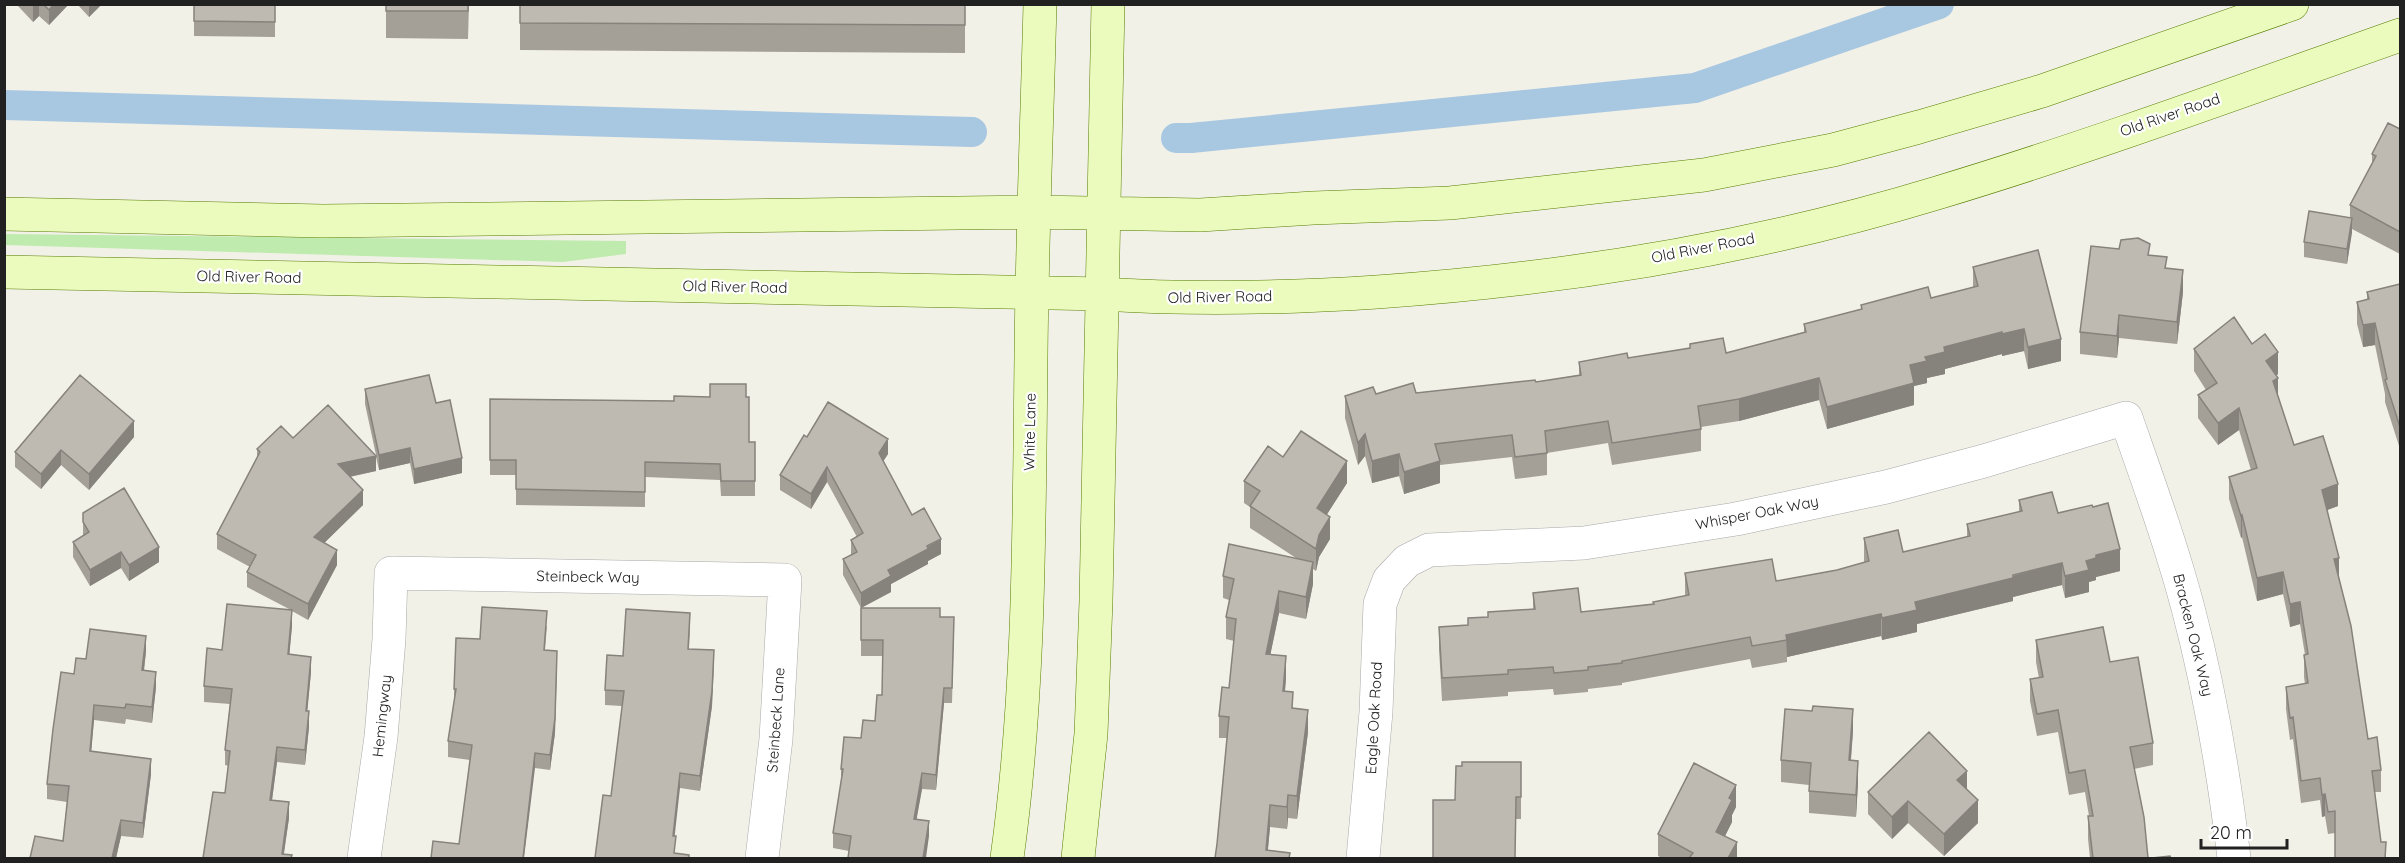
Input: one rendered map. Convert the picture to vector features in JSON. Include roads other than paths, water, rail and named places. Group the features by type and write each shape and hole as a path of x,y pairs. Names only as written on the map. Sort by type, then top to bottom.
{"main road":[{"name":"White Lane","path":"1007,858 1024,672 1029,572 1032,293 1040,4"},
{"path":"1078,858 1091,734 1096,601 1108,4"},
{"path":"4,214 322,221 1034,212 1200,216 1313,208 1450,203 1704,175 1833,150 1919,128 2042,91 2292,4"},
{"name":"Old River Road","path":"4,272 1102,294 1167,298 1305,296 1442,287 1578,271 1713,248 1847,218 1936,194 2064,152 2400,35"}],"street":[{"name":"Whisper Oak Way","path":"1389,579 1407,561 1429,550 1584,543 1736,519 1886,487 1984,461 2126,418"},
{"name":"Bracken Oak Way","path":"2126,418 2166,532 2188,608 2212,710 2226,788 2234,858"},
{"name":"Steinbeck Way","path":"391,573 785,580"},
{"name":"Hemingway","path":"364,858 381,737 389,639 391,573"},
{"name":"Eagle Oak Road","path":"1362,858 1376,712 1380,604 1389,579"},
{"name":"Steinbeck Lane","path":"762,858 776,739 785,580"}],"waterway":[{"path":"1176,138 1695,88 1939,4"},
{"path":"4,105 972,132"}]}
